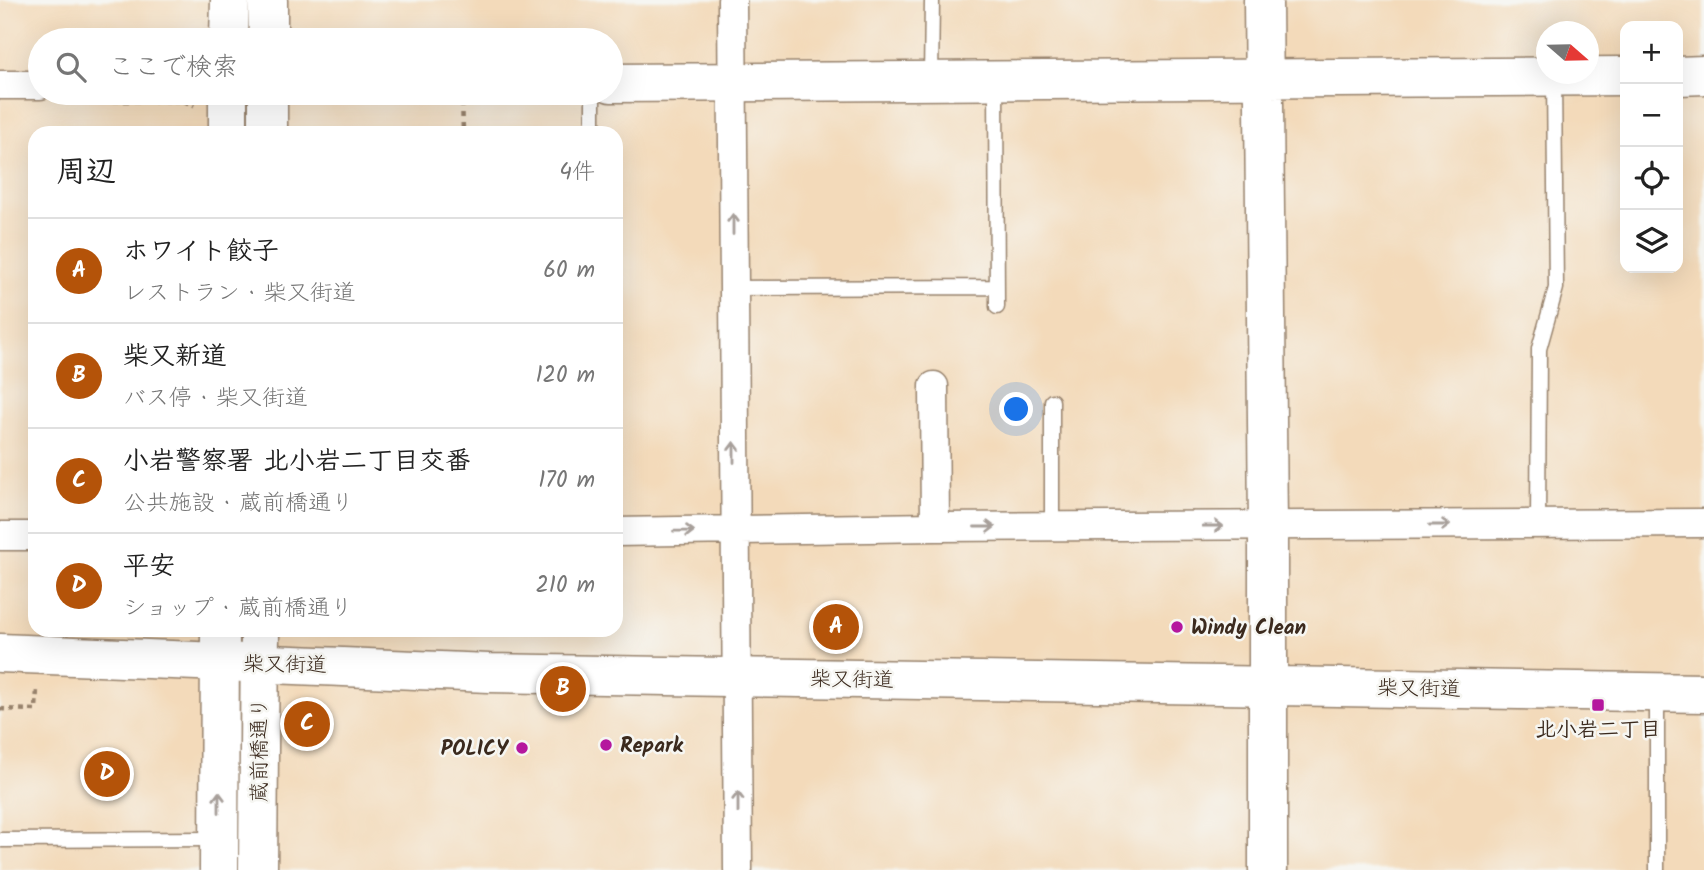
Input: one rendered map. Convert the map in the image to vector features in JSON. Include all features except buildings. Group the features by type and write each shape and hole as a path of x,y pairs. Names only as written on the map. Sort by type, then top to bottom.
{"main road":[{"path":"229,28 230,0"},
{"path":"268,0 268,28"},
{"path":"1263,0 1268,870"},
{"path":"1683,76 1704,75"},
{"path":"623,83 1536,76"},
{"path":"1599,76 1620,76"},
{"path":"268,105 268,126"},
{"name":"柴又街道","path":"0,653 220,646 260,648 337,665 489,673 1704,693"},
{"name":"蔵前橋通り","path":"219,854 220,646"},
{"name":"蔵前橋通り","path":"258,870 260,648"}],"street":[{"path":"732,0 738,870"},
{"path":"0,85 28,90"},
{"path":"934,386 935,527"},
{"path":"623,532 935,527 1704,523"},
{"path":"0,536 28,536"}],"lane":[{"path":"931,80 932,0"},
{"path":"996,79 996,307"},
{"path":"1538,524 1539,349 1556,288 1554,84"},
{"path":"593,105 593,126"},
{"path":"733,288 996,286"},
{"path":"1052,401 1052,527"},
{"path":"1657,693 1657,870"},
{"path":"0,840 219,854"}],"path":[{"path":"193,105 218,113"},
{"path":"462,105 463,126"},
{"path":"0,709 36,710 37,688"}],"place":[{"name":"ホワイト餃子","path":"836,627"},
{"name":"Windy Clean","path":"1177,627"},
{"name":"柴又新道","path":"563,689"},
{"name":"北小岩二丁目","path":"1598,705"},
{"name":"小岩警察署 北小岩二丁目交番","path":"307,724"},
{"name":"Repark","path":"606,745"},
{"name":"POLICY","path":"522,748"},
{"name":"平安","path":"107,774"}]}
